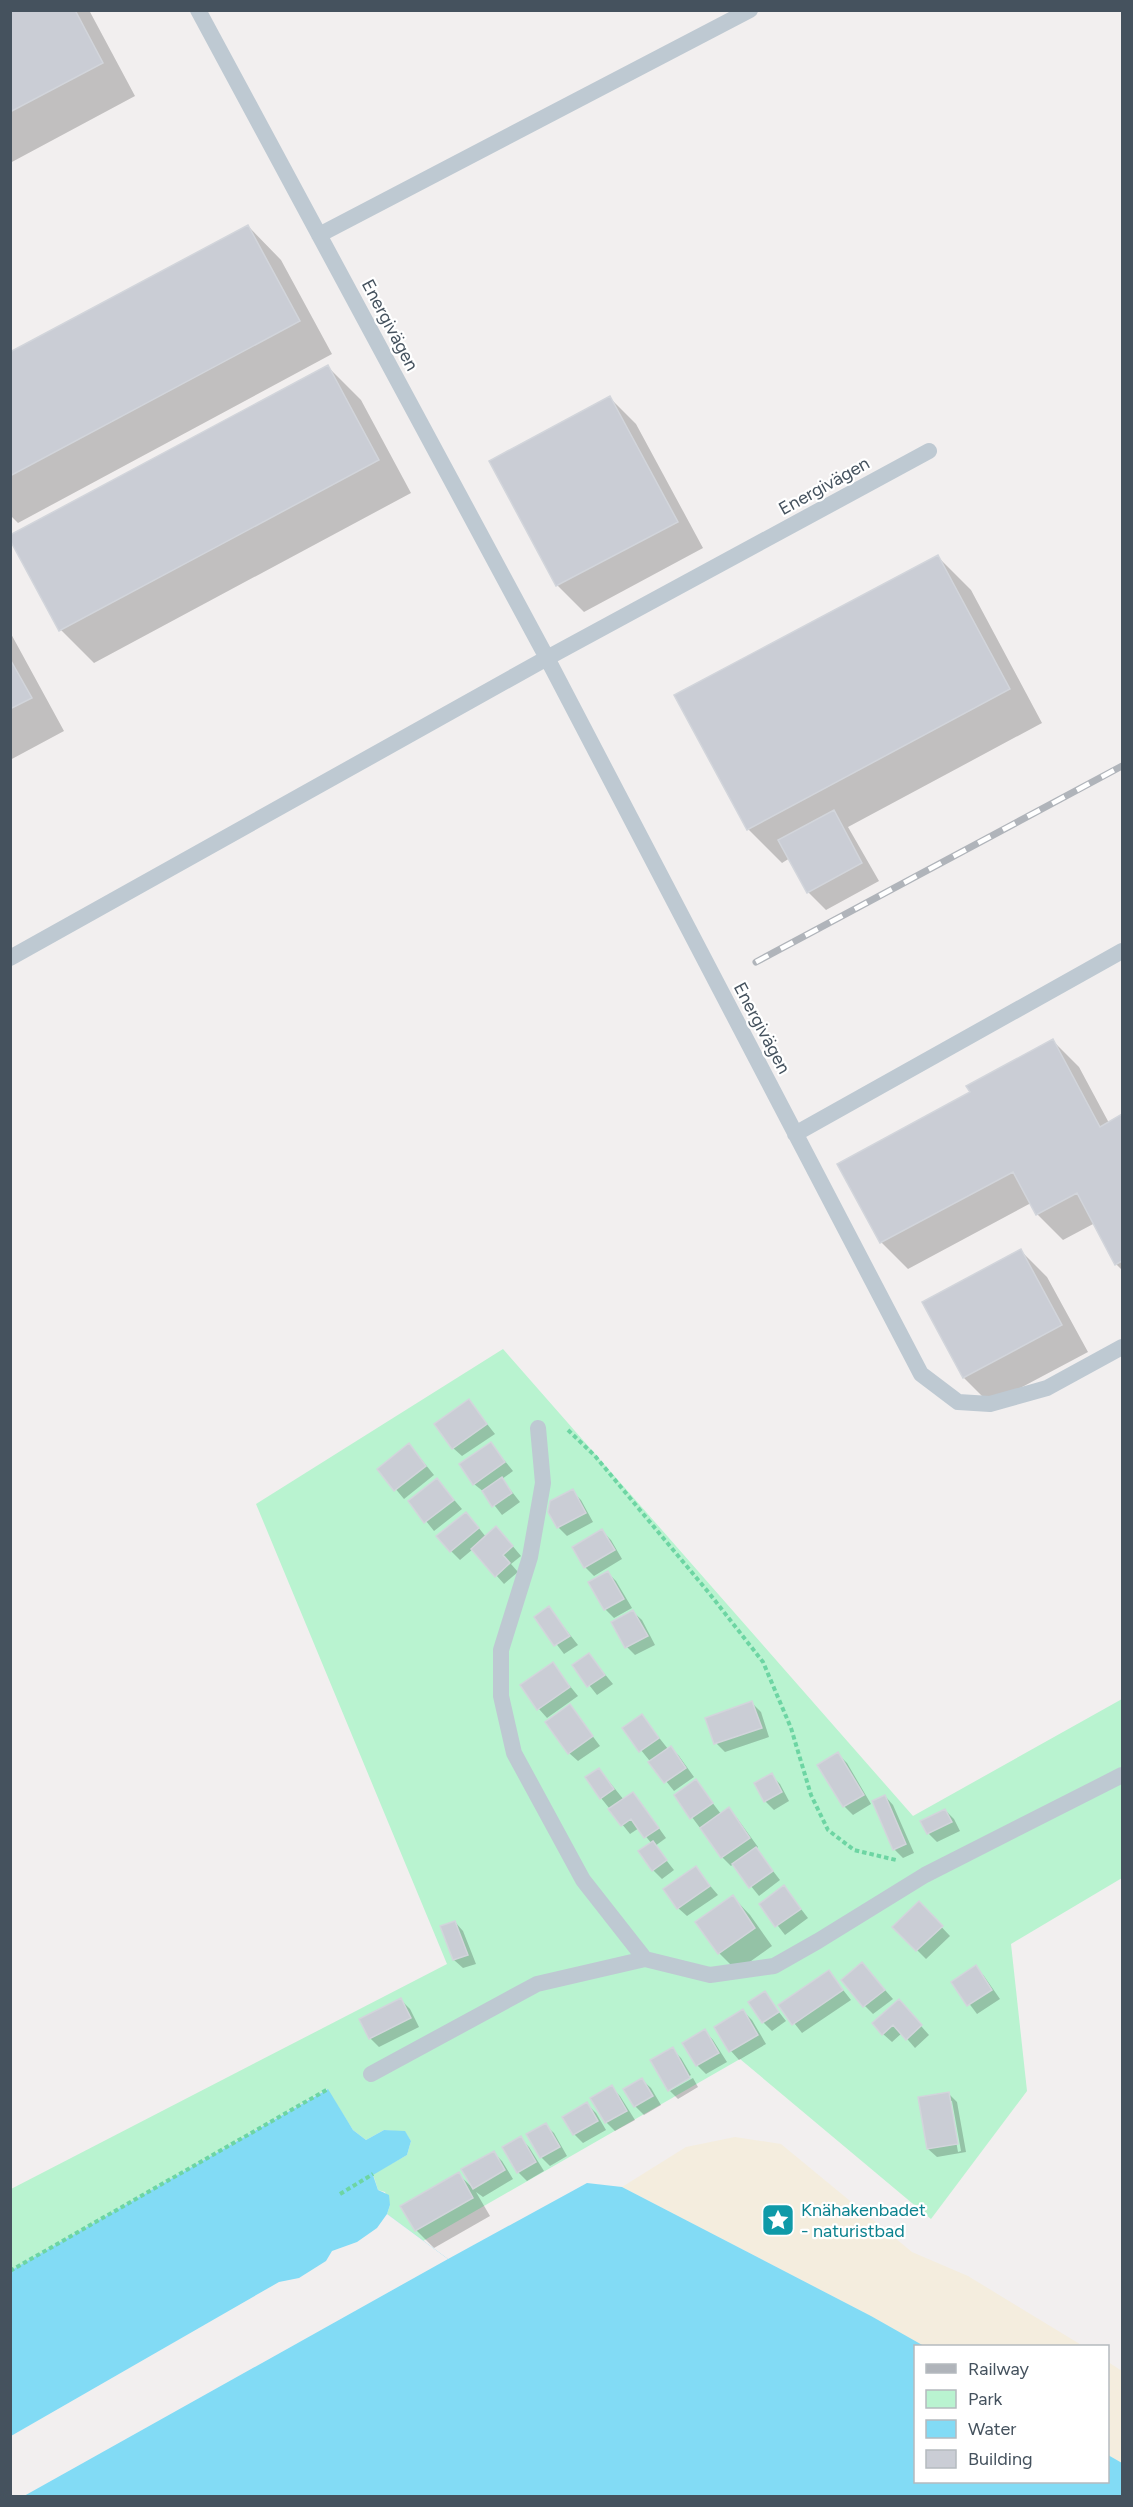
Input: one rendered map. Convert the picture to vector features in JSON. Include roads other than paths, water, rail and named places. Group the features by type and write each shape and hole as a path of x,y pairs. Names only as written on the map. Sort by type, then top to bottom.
{"lane":[{"name":"Energivägen","path":"198,10 547,658 921,1374 958,1402 990,1404 1047,1388 1122,1347"},
{"path":"319,235 750,10"},
{"name":"Energivägen","path":"547,658 929,451"},
{"path":"10,958 547,658"},
{"path":"795,1134 1122,951"},
{"path":"538,1428 543,1482 530,1557 501,1650 501,1696 514,1753 583,1880 645,1959"},
{"path":"371,2074 537,1984 645,1959 710,1975 774,1966 925,1875 1122,1775"}],"water":[{"path":"328,2089 353,2130 366,2140 384,2130 405,2131 411,2141 407,2155 373,2175 378,2190 389,2195 390,2205 387,2214 448,2259 587,2183 622,2187 871,2316 922,2345 914,2345 914,2483 1109,2483 1109,2456 1122,2463 1122,2496 11,2496 10,2271"}],"railway":[{"path":"756,962 1122,766"}],"place":[{"name":"Knähakenbadet - naturistbad","path":"778,2220"}]}
